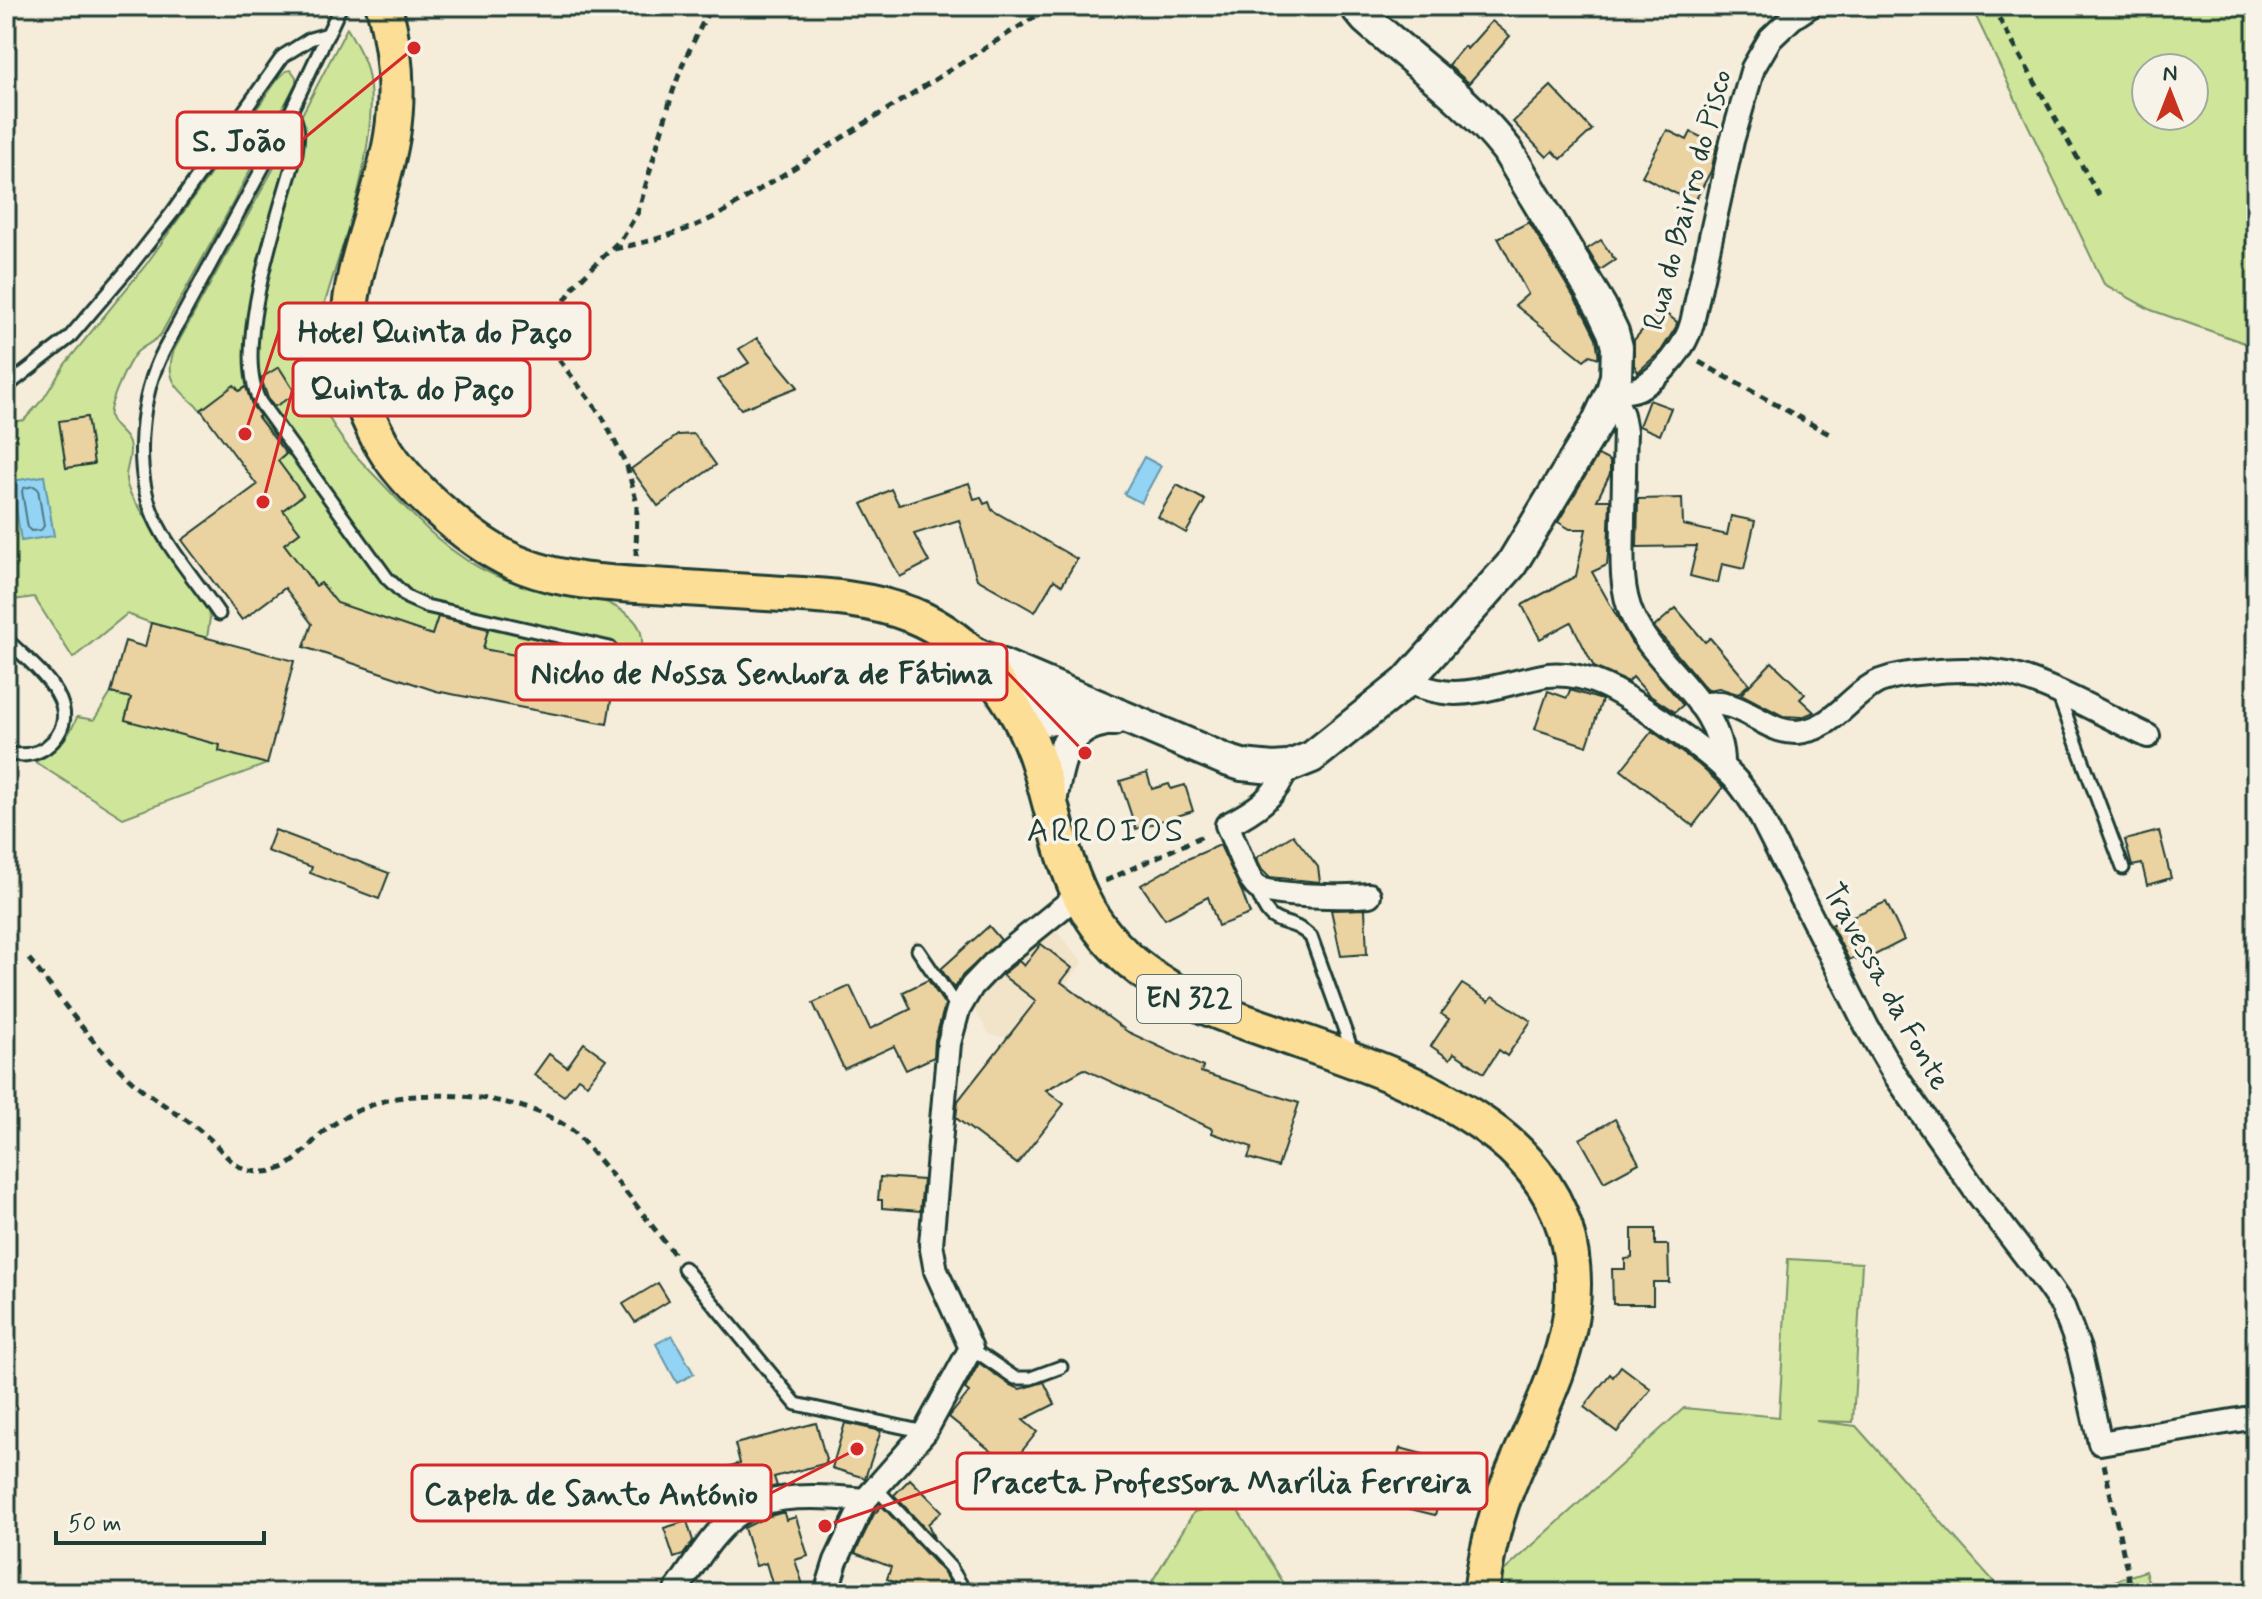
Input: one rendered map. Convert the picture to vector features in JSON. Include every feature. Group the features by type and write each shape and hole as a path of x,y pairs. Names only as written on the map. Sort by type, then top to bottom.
{"main road":[{"name":"EN 322","path":"384,6 395,79 393,129 353,286 348,346 368,416 388,454 417,489 451,520 488,547 529,568 557,576 864,602 921,620 946,633 967,650 1000,686 1022,721 1036,755 1069,872 1079,894 1111,942 1134,965 1208,1008 1428,1090 1497,1133 1542,1182 1559,1213 1567,1236 1571,1260 1570,1323 1563,1356 1550,1392 1503,1500 1491,1539 1481,1593"}],"street":[{"path":"967,650 1207,753 1242,765 1287,767 1312,757 1406,682 1511,565 1597,423 1612,391 1617,362 1617,347 1607,318 1507,150 1470,110 1355,6"},
{"name":"Rua do Bairro do Pisco","path":"1612,391 1639,388 1650,380 1679,352 1690,331 1732,141 1753,68 1770,39 1810,6"},
{"path":"1612,391 1624,423 1623,559 1628,604 1640,631 1700,705 1721,746 1722,766"},
{"path":"1700,705 1712,702 1730,705 1776,728 1795,732 1814,729 1872,685 1903,675 1953,670 1990,671 2018,677 2058,693 2148,736"},
{"name":"Travessa da Fonte","path":"1406,682 1454,693 1548,675 1581,677 1625,696 1680,733 1736,780 1759,813 1867,1027 1895,1075 1975,1190 2063,1307 2079,1349 2100,1443"},
{"path":"1084,700 1039,700 1027,708 1022,721 1074,718 1130,722"},
{"path":"1050,808 1062,755 1069,740 1086,725 1100,721 1130,722"},
{"path":"1287,767 1279,785 1266,801 1227,825 1256,887 1329,897 1369,895"},
{"path":"826,1593 841,1547 870,1494 925,1432 971,1348 936,1271 931,1244 949,1043 958,1010 983,974 1079,894"},
{"path":"2100,1443 2256,1417"},
{"path":"676,1590 726,1524 743,1511 778,1500 805,1496 870,1494"}],"lane":[{"path":"219,614 161,531 149,506 142,463 147,396 156,364 291,112 341,6"},
{"path":"6,387 79,328 172,213 283,56 310,39 328,34"},
{"path":"291,112 299,132 296,153 257,295 253,321 251,369 255,393 260,402 387,578 408,598 426,606 610,648"},
{"path":"6,639 52,686 61,701 64,720 62,729 47,748 27,755 6,753"},
{"path":"2058,693 2123,868"},
{"path":"1256,887 1262,906 1270,917 1311,937 1356,1061"},
{"path":"918,950 958,1010"},
{"path":"684,1268 796,1404 925,1432"},
{"path":"971,1348 1015,1378 1031,1378 1061,1367"},
{"path":"870,1494 950,1567 966,1593"}],"path":[{"path":"635,585 638,522 633,486 613,436 597,409 560,361 554,338 557,320 569,293 613,249 638,212 678,77 711,6"},
{"path":"613,249 677,234 722,213 1049,6"},
{"path":"1992,6 2099,196"},
{"path":"1679,352 1831,435"},
{"path":"1079,894 1227,825"},
{"path":"29,959 130,1079 209,1137 235,1164 249,1170 280,1169 306,1152 317,1137 333,1124 372,1105 394,1099 487,1099 535,1112 575,1133 684,1268"},
{"path":"2100,1443 2132,1593"}],"shaded area":[{"path":"1051,925 1083,962 1024,1039 990,1035 972,1006 980,988"}],"green space":[{"path":"1971,6 2256,6 2256,347 2151,310 2104,284"},
{"path":"347,28 366,66 371,112 359,190 317,331 317,374 328,415 359,459 420,522 477,567 536,588 608,603 631,617 641,632 642,640 638,675 483,649 489,626 439,614 432,635 337,603 321,583 316,586 284,544 300,532 283,510 303,495 278,461 286,454 235,386 201,410 180,391 172,378 174,350"},
{"path":"291,70 296,83 226,216 161,334 132,358 110,412 112,421 129,443 128,489 204,602 210,618 207,638 127,614 73,658 34,597 6,601 6,423 24,420 44,398 65,364 145,266 278,79"},
{"path":"111,693 131,698 125,719 220,745 219,751 267,764 123,818 35,762 61,744 77,717 94,720"},
{"path":"1788,1259 1862,1263 1853,1422 1816,1421 1856,1426 2004,1593 1500,1593 1504,1571 1684,1408 1779,1417"},
{"path":"1233,1503 1290,1593 1137,1593 1151,1583 1194,1512"},
{"path":"2145,1571 2152,1593 2079,1593"}],"water":[{"path":"1144,457 1161,466 1141,503 1124,494"},
{"path":"44,476 54,536 21,541 12,481"},
{"path":"672,1335 694,1374 677,1383 656,1344"}],"building":[{"path":"1492,21 1510,36 1469,83 1448,65"},
{"path":"1551,86 1592,130 1561,159 1553,151 1547,157 1513,122"},
{"path":"1667,130 1687,140 1691,132 1717,145 1711,171 1694,203 1642,176"},
{"path":"1529,222 1585,316 1596,338 1599,358 1590,355 1584,360 1515,305 1528,294 1498,238"},
{"path":"1601,240 1615,260 1600,270 1587,249"},
{"path":"1660,309 1677,322 1676,327 1661,351 1638,372 1634,365 1634,340"},
{"path":"757,338 798,387 741,409 718,380 749,363 739,349"},
{"path":"279,367 296,394 274,407 261,378"},
{"path":"234,385 239,391 246,387 258,417 286,454 278,461 303,495 283,510 300,532 284,544 316,586 321,583 337,603 432,635 438,617 488,629 483,649 607,672 605,681 614,683 607,724 436,691 304,647 312,624 285,588 242,620 182,540 257,485 201,410"},
{"path":"1649,400 1671,408 1660,435 1639,426"},
{"path":"87,417 94,464 66,468 59,421"},
{"path":"694,434 716,465 658,506 631,469 678,435"},
{"path":"1598,455 1610,461 1610,474 1597,500 1610,500 1608,554 1607,565 1592,572 1631,642 1683,705 1675,712 1649,695 1633,677 1628,682 1594,667 1571,622 1540,639 1522,605 1576,576 1586,529 1570,529 1558,522"},
{"path":"969,483 974,499 981,497 984,504 989,502 992,510 1077,559 1062,585 1054,580 1035,612 977,579 959,520 914,534 929,562 900,577 862,504 891,489 899,505"},
{"path":"1177,485 1205,500 1186,533 1158,517"},
{"path":"1682,498 1683,525 1727,535 1731,516 1755,521 1744,569 1722,564 1718,583 1690,576 1697,546 1637,547 1638,499"},
{"path":"1676,608 1705,642 1710,638 1749,684 1738,694 1719,688 1707,690 1654,627"},
{"path":"151,623 294,661 267,764 219,751 220,745 125,720 131,698 111,693 125,641 145,647"},
{"path":"1772,662 1805,694 1800,699 1814,712 1802,717 1783,716 1741,694"},
{"path":"1570,690 1602,700 1587,746 1535,729 1548,691 1567,698"},
{"path":"1652,731 1699,765 1723,787 1693,826 1621,770"},
{"path":"1147,773 1152,789 1169,784 1171,789 1185,785 1193,811 1136,829 1120,781"},
{"path":"275,830 389,873 379,899 310,873 312,867 267,851"},
{"path":"2159,831 2171,878 2147,885 2142,864 2132,866 2125,840"},
{"path":"1293,835 1318,867 1320,882 1269,877 1262,870 1256,858"},
{"path":"1220,845 1250,914 1218,926 1208,897 1165,919 1141,885 1185,860"},
{"path":"1886,902 1904,940 1873,956 1871,953 1857,960 1855,957 1849,960 1831,925"},
{"path":"1365,909 1367,954 1341,956 1331,910"},
{"path":"989,926 1001,940 962,976 954,988 941,969"},
{"path":"1041,944 1072,968 1061,982 1128,1032 1203,1067 1201,1072 1299,1103 1278,1167 1248,1158 1252,1147 1212,1133 1213,1129 1084,1069 1046,1090 1064,1104 1017,1164 956,1118 958,1101 1036,1001 1002,975 1019,961 1024,966"},
{"path":"928,980 945,1005 935,1040 934,1057 906,1070 894,1046 844,1069 813,1003 850,986 870,1029 911,1009 903,992"},
{"path":"1462,984 1489,1001 1493,996 1531,1021 1507,1056 1499,1050 1484,1073 1454,1053 1450,1059 1431,1046 1449,1019 1441,1014"},
{"path":"584,1043 606,1059 587,1084 578,1078 564,1096 534,1075 549,1054 567,1067"},
{"path":"1615,1119 1639,1163 1604,1182 1580,1139"},
{"path":"880,1177 923,1180 920,1211 882,1208 882,1200 878,1200"},
{"path":"1632,1229 1655,1229 1655,1245 1668,1245 1669,1282 1653,1282 1653,1304 1613,1304 1612,1269 1625,1269 1625,1259 1632,1258"},
{"path":"658,1283 669,1301 635,1322 623,1304"},
{"path":"979,1363 1020,1389 1044,1382 1055,1404 1023,1420 1037,1432 1010,1466 949,1417 969,1392 965,1389"},
{"path":"1621,1366 1651,1389 1617,1432 1584,1407 1610,1374 1613,1377"},
{"path":"816,1423 827,1463 774,1477 777,1486 757,1490 736,1500 732,1489 727,1491 721,1469 740,1463 735,1444"},
{"path":"845,1423 881,1431 865,1478 832,1468"},
{"path":"1400,1448 1449,1461 1435,1515 1398,1506 1399,1499 1387,1496"},
{"path":"910,1479 942,1511 928,1524 934,1538 894,1495"},
{"path":"882,1506 943,1572 956,1593 892,1593 896,1583 887,1579 891,1567 855,1553 874,1514"},
{"path":"784,1513 786,1520 796,1517 808,1556 795,1560 804,1588 775,1593 766,1563 756,1566 744,1528"},
{"path":"687,1521 693,1541 683,1555 674,1558 664,1528"}],"place":[{"name":"S. João","path":"414,48"},
{"name":"Hotel Quinta do Paço","path":"245,434"},
{"name":"Quinta do Paço","path":"263,502"},
{"name":"Nicho de Nossa Senhora de Fátima","path":"1085,753"},
{"name":"Capela de Santo António","path":"857,1449"},
{"name":"Praceta Professora Marília Ferreira","path":"825,1526"}],"district":[{"name":"ARROIOS","path":"1106,831"}]}
